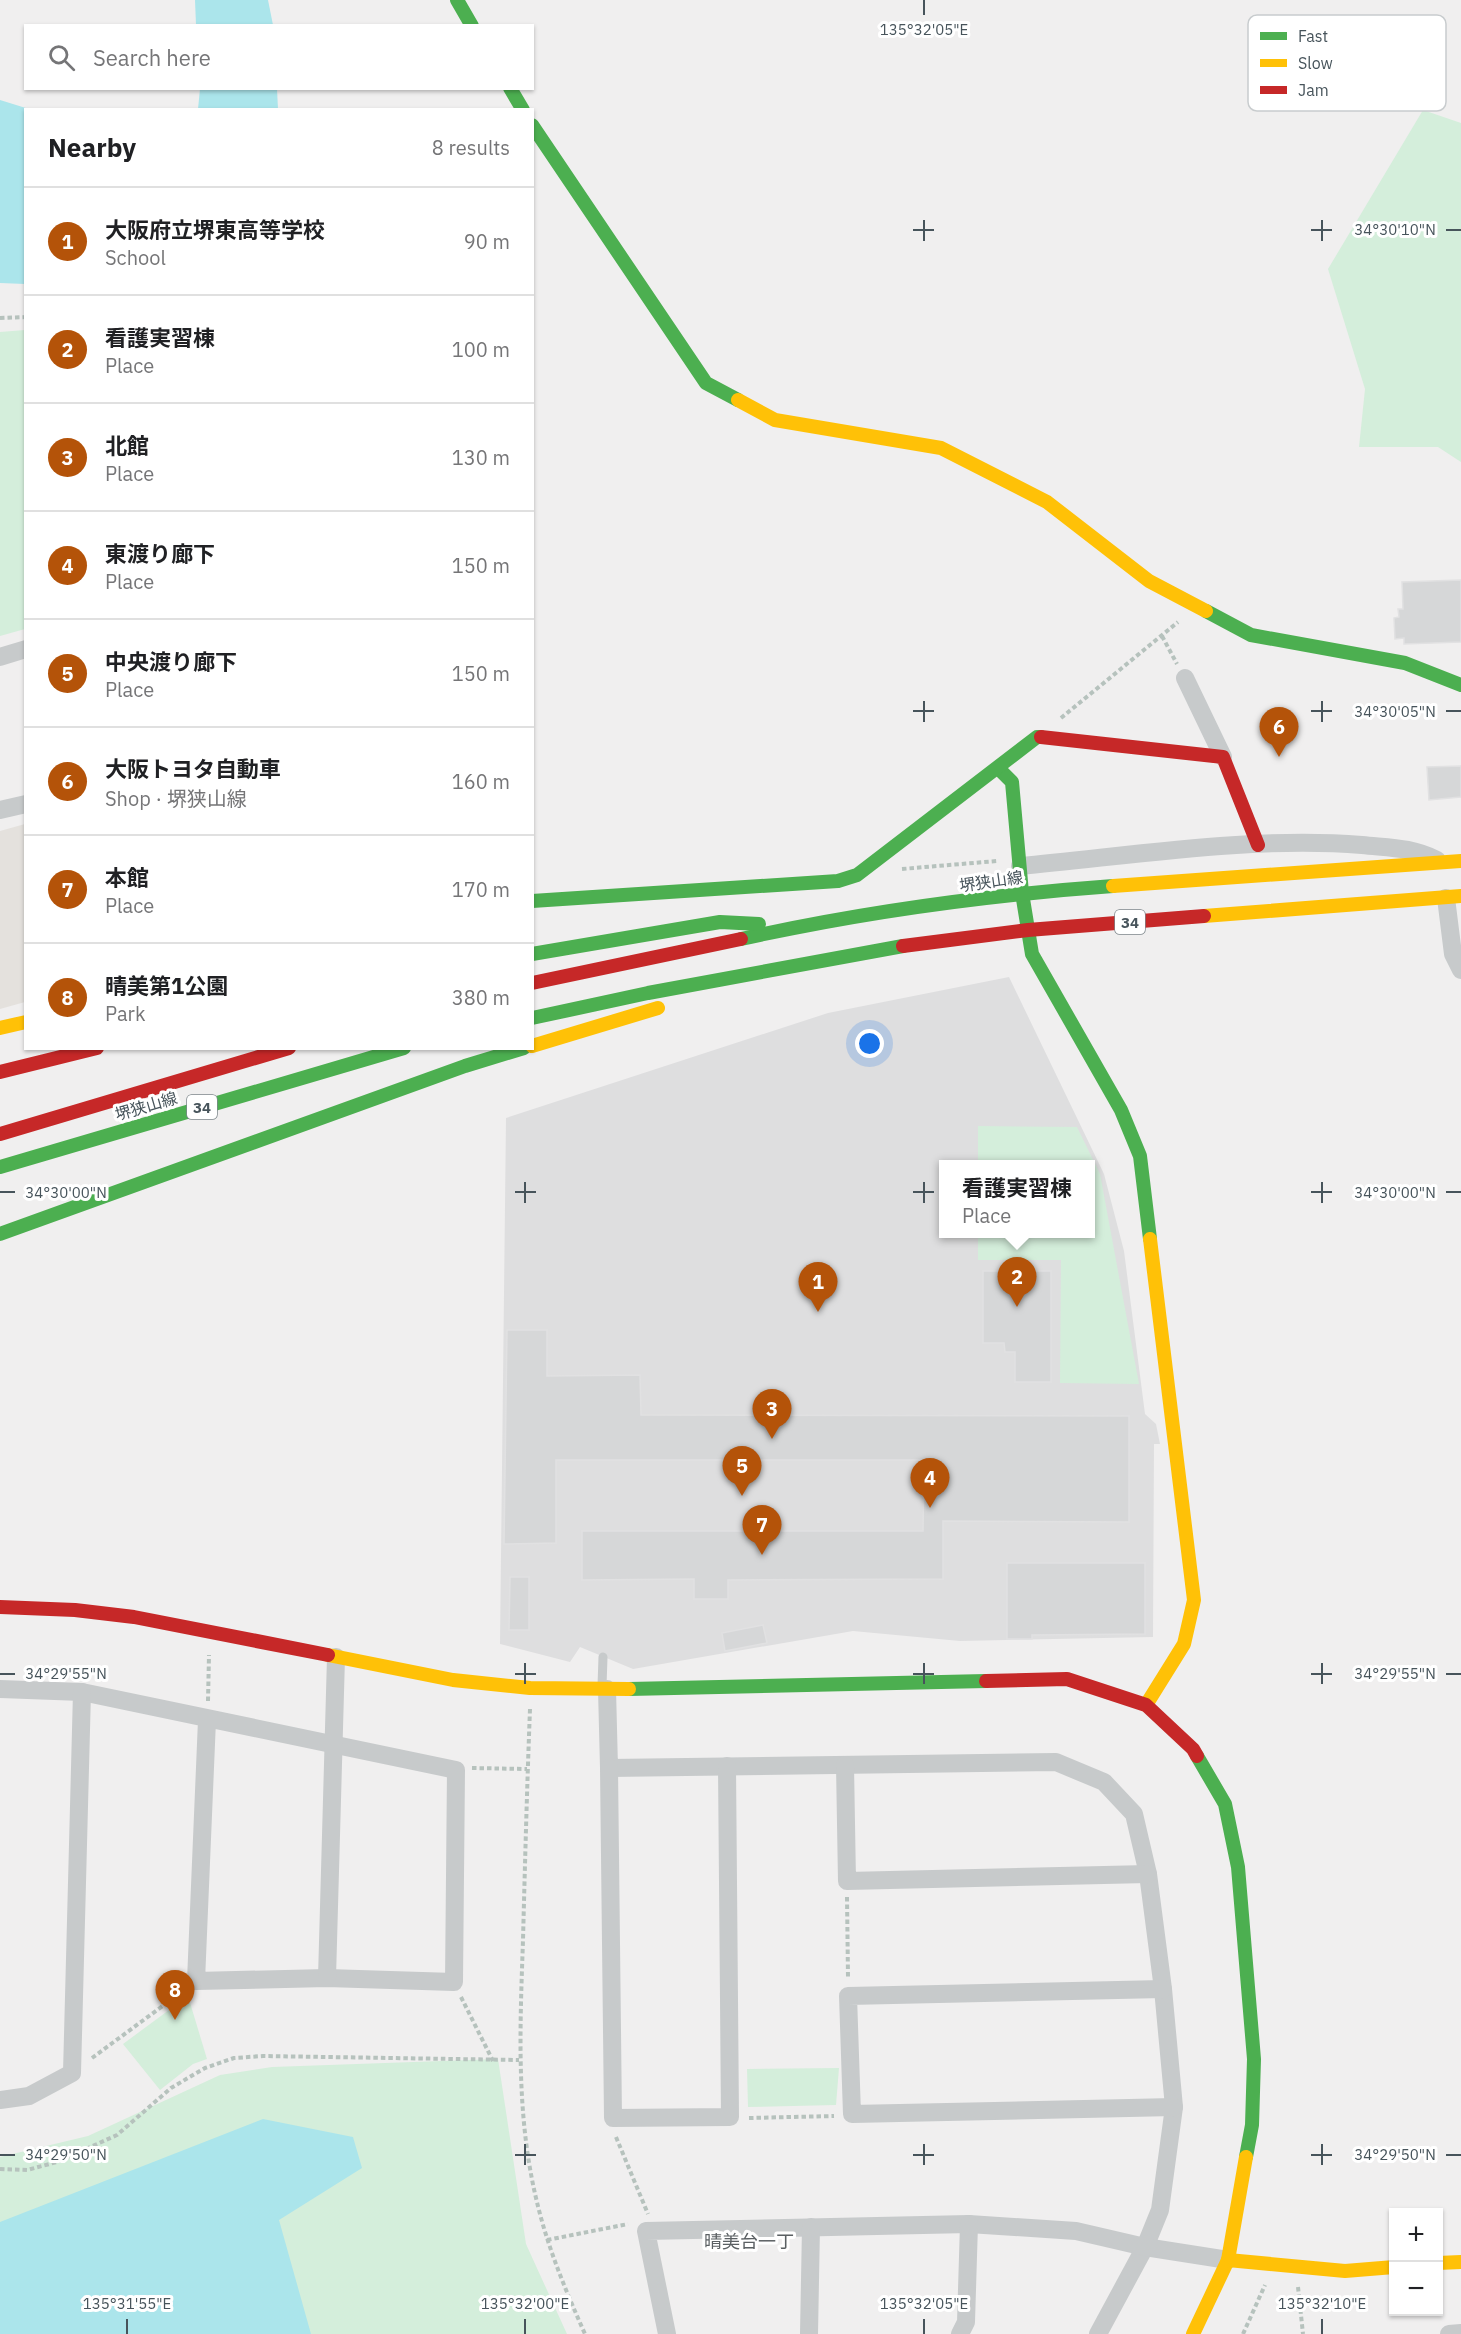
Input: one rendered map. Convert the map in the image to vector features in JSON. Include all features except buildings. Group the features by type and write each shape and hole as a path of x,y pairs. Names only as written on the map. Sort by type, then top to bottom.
{"street":[{"path":"457,0 471,24"},
{"path":"511,90 522,108"},
{"path":"534,128 566,179 706,383 775,420 941,448 1047,502 1149,581 1251,635 1405,663 1461,686"},
{"path":"0,657 24,650"},
{"path":"1185,678 1223,757 1258,845"},
{"path":"534,898 838,881 857,875 1037,737 1223,757"},
{"path":"998,768 1011,782 1012,863 1022,893 1032,954 1121,1110 1140,1156 1194,1600 1185,1644 1146,1705"},
{"path":"0,810 24,804"},
{"path":"1012,863 1258,845 1331,843 1417,850 1442,862"},
{"name":"堺狭山線","path":"534,983 804,925 1022,893 1461,861"},
{"path":"1454,897 1453,954 1461,970"},
{"name":"34","path":"534,1018 648,993 801,966 870,950 1028,930 1454,897"},
{"path":"534,954 720,922 804,925"},
{"path":"534,1045 801,966"},
{"path":"0,1028 24,1022"},
{"path":"0,1072 89,1050"},
{"name":"堺狭山線","path":"0,1134 282,1050"},
{"name":"堺狭山線","path":"0,1167 397,1050"},
{"path":"0,1234 465,1066 517,1050"},
{"path":"0,1607 75,1610 134,1617 462,1682 530,1688 604,1689 1067,1679 1146,1705 1193,1749 1225,1804 1238,1867 1254,2059 1252,2125 1228,2260 1193,2334"},
{"path":"327,1978 336,1657"},
{"path":"0,1689 82,1692 207,1720 456,1770 454,1982 327,1978 196,1981 207,1720"},
{"path":"604,1689 609,1768 612,2118 730,2117 727,1766"},
{"path":"0,2100 29,2096 72,2073 82,1692"},
{"path":"609,1768 1056,1762 1104,1782 1134,1814 1148,1874 1163,1989 1174,2107 1160,2210 1145,2247 1098,2334"},
{"path":"845,1765 847,1881 1148,1874"},
{"path":"1163,1989 848,1996 852,2114 1174,2107"},
{"path":"667,2334 651,2231 969,2224 1076,2230 1145,2247 1228,2260 1345,2271 1389,2267"},
{"path":"960,2334 966,2322 969,2224"},
{"path":"809,2334 811,2227"},
{"path":"1443,2264 1461,2262"},
{"path":"1449,2334 1461,2333"}],"lane":[{"path":"603,1657 604,1689"}],"path":[{"path":"0,318 24,317"},
{"path":"1037,737 1197,607"},
{"path":"1162,636 1185,678"},
{"path":"893,870 1012,863"},
{"path":"207,1720 210,1632"},
{"path":"530,1702 519,2060 524,2126 535,2196 547,2240 560,2279 585,2334"},
{"path":"456,1770 527,1769"},
{"path":"847,1881 848,1996"},
{"path":"72,2073 196,1981"},
{"path":"454,1982 494,2061"},
{"path":"0,2169 27,2170 57,2162 117,2135 171,2088 206,2068 234,2058 262,2056 519,2060"},
{"path":"730,2117 852,2114"},
{"path":"612,2118 612,2126 651,2231"},
{"path":"547,2240 629,2224 651,2231"},
{"path":"1243,2334 1267,2279"},
{"path":"1297,2283 1303,2334"}],"shaded area":[{"path":"24,824 24,1002 0,1009 0,831"},
{"path":"1009,977 1104,1174 1124,1251 1145,1414 1156,1424 1160,1444 1154,1444 1153,1637 960,1641 853,1631 633,1669 580,1647 570,1662 500,1644 506,1118 828,1013"}],"green space":[{"path":"1422,111 1461,123 1461,462 1438,447 1359,447 1365,389 1328,269"},
{"path":"24,330 24,629 0,636 0,332"},
{"path":"978,1126 1077,1127 1093,1160 978,1160"},
{"path":"1095,1164 1100,1174 1139,1384 1060,1383 1061,1260 978,1260 978,1238 1095,1238"},
{"path":"188,1996 207,2059 193,2064 160,2090 123,2044"},
{"path":"498,2059 526,2244 567,2334 0,2334 0,2157 88,2136 220,2075 272,2067"},
{"path":"839,2068 836,2105 748,2107 747,2069"}],"water":[{"path":"195,0 268,0 273,24 196,24"},
{"path":"200,90 277,90 278,108 198,108"},
{"path":"0,100 26,108 24,284 0,283"},
{"path":"263,2119 353,2137 362,2168 279,2220 311,2334 0,2334 0,2222"}],"traffic: fast":[{"path":"457,0 471,24"},
{"path":"511,90 522,108"},
{"path":"534,128 706,383 738,400"},
{"path":"1206,611 1251,635 1405,663 1461,685"},
{"path":"534,901 838,881 857,875 1037,737 1041,737"},
{"path":"998,768 1012,782 1022,893 1032,954 1121,1110 1140,1156 1150,1239"},
{"path":"741,939 926,906 1019,894 1113,886"},
{"path":"534,954 720,922 759,924"},
{"path":"534,1018 648,993 903,946"},
{"path":"0,1167 397,1050"},
{"path":"0,1234 465,1066 517,1050"},
{"path":"629,1689 986,1681"},
{"path":"1197,1756 1225,1804 1238,1867 1254,2059 1252,2125 1246,2157"}],"traffic: slow":[{"path":"738,400 775,420 941,448 1047,502 1149,581 1206,611"},
{"path":"1113,886 1461,861"},
{"path":"1204,916 1461,896"},
{"path":"534,1045 658,1008"},
{"path":"0,1028 24,1022"},
{"path":"1146,1705 1184,1644 1194,1600 1150,1239"},
{"path":"328,1655 453,1680 530,1688 629,1689"},
{"path":"1193,2334 1228,2260 1246,2157"},
{"path":"1228,2260 1345,2271 1389,2267"},
{"path":"1443,2263 1461,2262"}],"traffic: jam":[{"path":"1041,737 1223,757 1258,845"},
{"path":"903,946 1028,930 1204,916"},
{"path":"534,983 741,939"},
{"path":"0,1072 89,1050"},
{"path":"0,1134 282,1050"},
{"path":"0,1607 75,1610 134,1617 328,1655"},
{"path":"986,1681 1067,1679 1146,1705 1193,1749 1197,1756"}],"place":[{"name":"大阪トヨタ自動車","path":"1279,757"},
{"name":"看護実習棟","path":"1017,1307"},
{"name":"大阪府立堺東高等学校","path":"818,1312"},
{"name":"北館","path":"772,1439"},
{"name":"中央渡り廊下","path":"742,1496"},
{"name":"東渡り廊下","path":"930,1508"},
{"name":"本館","path":"762,1555"},
{"name":"晴美第1公園","path":"175,2020"}],"district":[{"name":"晴美台一丁","path":"749,2241"}]}
